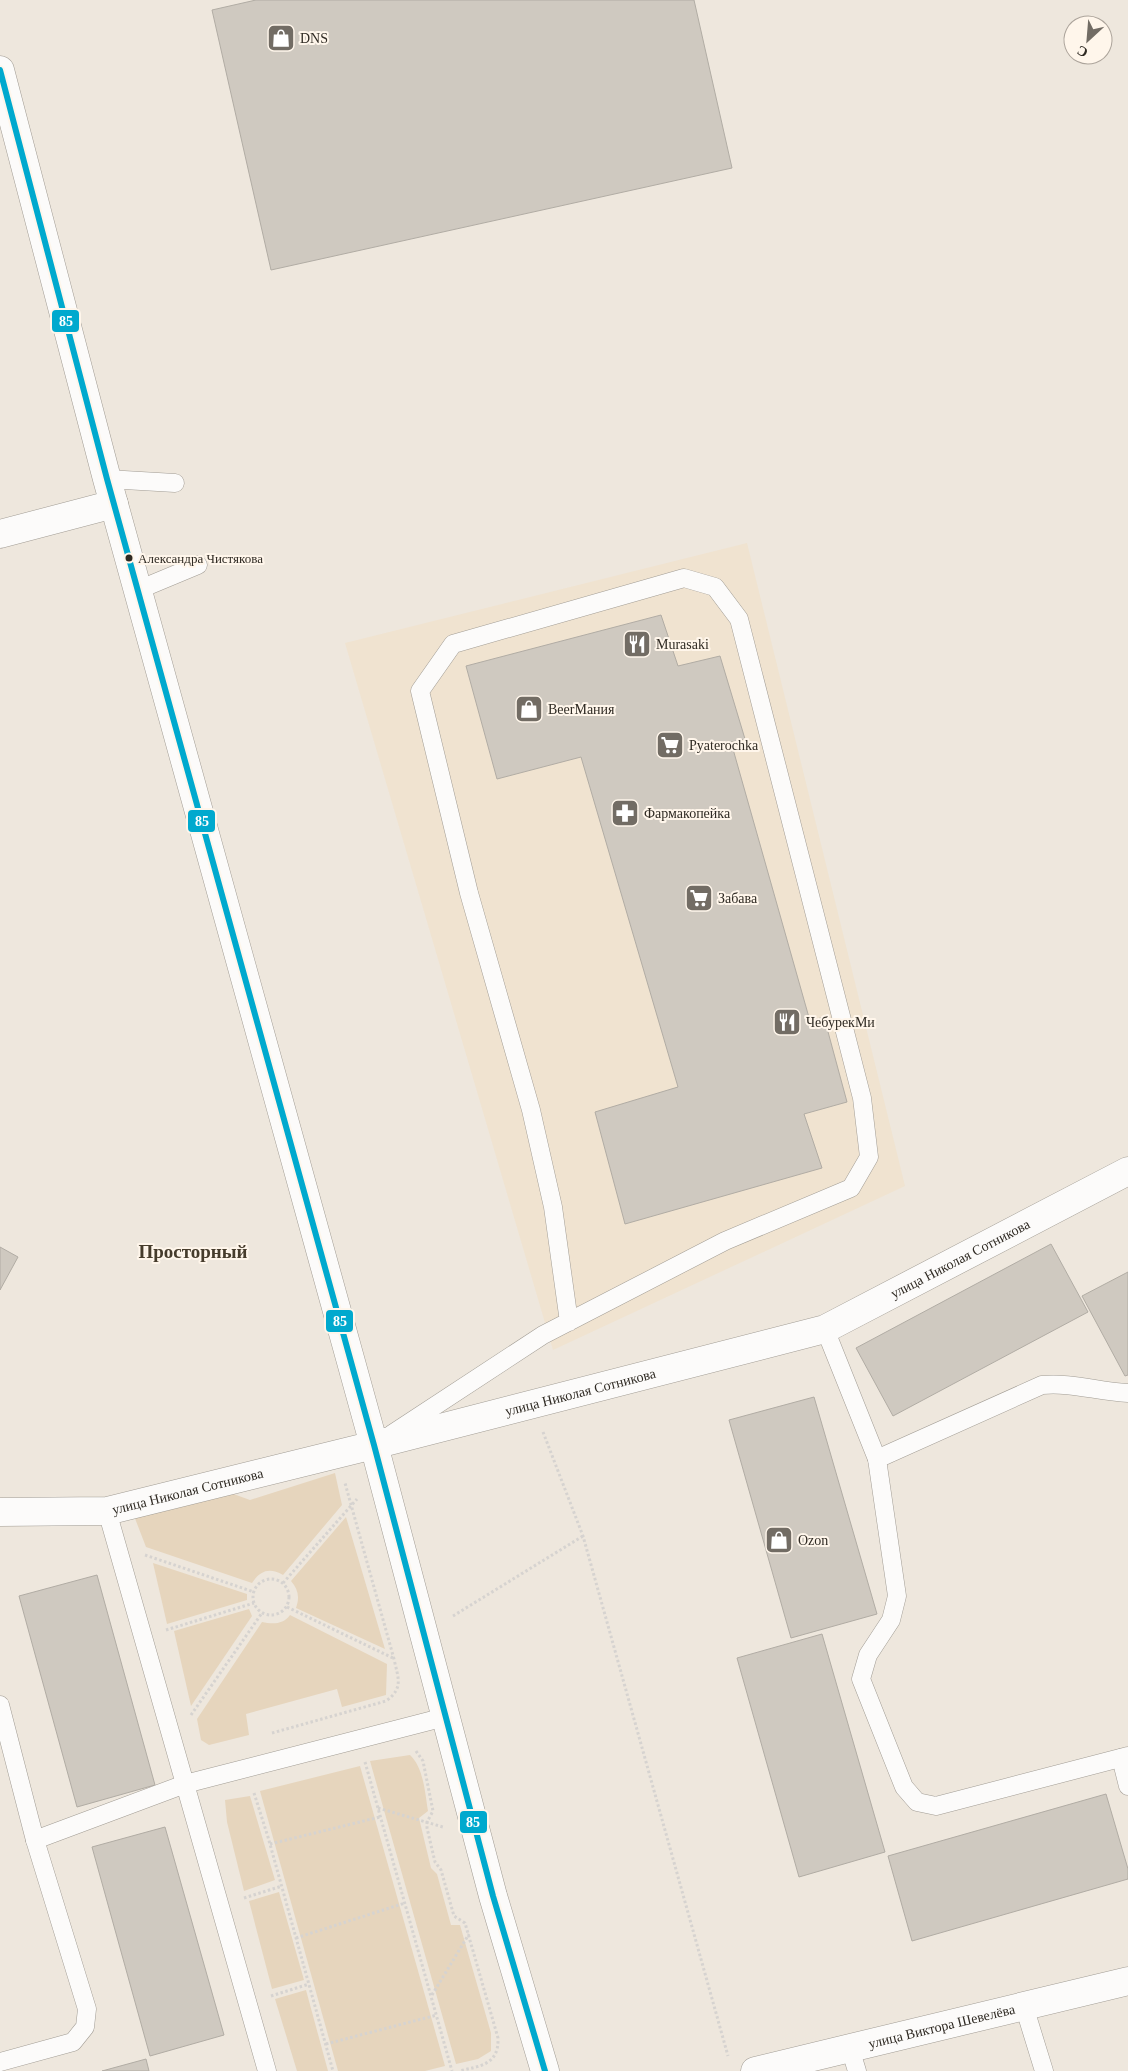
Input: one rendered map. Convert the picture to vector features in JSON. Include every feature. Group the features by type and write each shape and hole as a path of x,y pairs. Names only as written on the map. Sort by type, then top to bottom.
{"street":[{"path":"0,70 111,492 374,1445 493,1896 544,2071"},
{"path":"0,534 111,492"},
{"name":"улица Николая Сотникова","path":"0,1511 107,1511 374,1445 531,1403 825,1329 1128,1171"},
{"name":"улица Виктора Шевелёва","path":"755,2071 854,2060 1024,2006 1128,1981"}],"lane":[{"path":"111,492 175,483"},
{"path":"138,590 198,565"},
{"path":"374,1445 543,1335 569,1322 725,1241 851,1188 869,1157 862,1098 739,619 715,587 684,578 453,644 420,691 469,893 532,1110 553,1207 569,1322"},
{"path":"825,1329 878,1460 897,1596 891,1620 868,1655 862,1679 904,1787 917,1802 936,1806 1125,1757 1128,1786"},
{"path":"878,1460 1042,1385 1060,1383 1110,1392 1128,1393"},
{"path":"107,1511 267,2071"},
{"path":"0,1705 35,1840 87,2009 85,2027 73,2042 0,2062"},
{"path":"35,1840 185,1784 445,1717"},
{"path":"1024,2006 1044,2071"}],"path":[{"path":"531,1403 583,1536 730,2062"},
{"path":"270,1733 386,1701 397,1691 399,1685 394,1659 351,1505 339,1453"},
{"path":"283,1583 381,1471"},
{"path":"453,1616 583,1536"},
{"path":"117,1545 254,1592"},
{"path":"269,1579 280,1581 288,1589 290,1595 287,1607 277,1615 271,1616 262,1613 254,1603 254,1592 258,1584 269,1579"},
{"path":"143,1636 254,1603"},
{"path":"287,1607 402,1662"},
{"path":"173,1741 262,1613"},
{"path":"408,1748 416,1751 423,1761 433,1811 427,1822 427,1828 435,1862 441,1870 454,1916 464,1923 469,1936 498,2038 496,2055 486,2065 459,2071"},
{"path":"363,1757 452,2071"},
{"path":"249,1767 254,1794 282,1886 333,2071"},
{"path":"378,1808 477,1837"},
{"path":"270,1844 380,1817"},
{"path":"220,1906 282,1886"},
{"path":"431,1995 493,1896"},
{"path":"296,1938 405,1903"},
{"path":"248,2004 309,1984"},
{"path":"326,2044 437,2015"}],"shaded area":[{"path":"747,543 905,1186 553,1350 345,643"},
{"path":"335,1473 342,1505 283,1575 273,1571 265,1571 252,1583 146,1547 131,1508 228,1492 250,1500"},
{"path":"346,1517 385,1649 296,1608 298,1593 291,1581"},
{"path":"153,1563 247,1594 247,1600 167,1624"},
{"path":"249,1609 252,1616 191,1706 174,1631"},
{"path":"290,1615 387,1664 386,1695 342,1707 337,1689 246,1714 249,1735 209,1745 201,1740 197,1719 262,1622 281,1622"},
{"path":"410,1755 415,1760 425,1789 428,1811 419,1818 431,1868 437,1874 451,1925 460,1925 491,2033 491,2051 478,2059 456,2064 370,1761"},
{"path":"360,1766 445,2066 425,2071 338,2071 260,1791"},
{"path":"250,1796 275,1880 244,1891 227,1822 225,1800"},
{"path":"279,1892 304,1980 272,1989 249,1901"},
{"path":"306,1990 328,2071 297,2071 275,1999"}],"building":[{"path":"256,0 694,0 732,168 271,270 212,10"},
{"name":"Забава","path":"661,615 678,666 720,656 745,739 731,742 810,1021 824,1017 847,1102 804,1114 822,1168 625,1224 595,1112 678,1087 581,757 497,779 466,666"},
{"path":"1051,1244 1088,1312 893,1416 856,1348"},
{"path":"0,1247 18,1257 0,1290"},
{"path":"1128,1272 1128,1375 1125,1376 1082,1296"},
{"path":"814,1397 877,1614 791,1638 729,1420"},
{"path":"97,1575 155,1785 77,1807 19,1596"},
{"path":"822,1634 885,1852 799,1877 737,1658"},
{"path":"1106,1794 1128,1869 1128,1879 912,1941 888,1856"},
{"path":"165,1827 224,2035 150,2056 92,1847"},
{"path":"146,2059 149,2071 102,2071"}],"transit line":[{"name":"85","path":"0,70 107,479 374,1445 493,1896 545,2071"}],"place":[{"name":"DNS","path":"281,38"},
{"name":"Александра Чистякова","path":"129,558"},
{"name":"Murasaki","path":"637,644"},
{"name":"BeerМания","path":"529,709"},
{"name":"Pyaterochka","path":"670,745"},
{"name":"Фармакопейка","path":"625,813"},
{"name":"Забава","path":"699,898"},
{"name":"ЧебурекМи","path":"787,1022"},
{"name":"Ozon","path":"779,1540"}],"district":[{"name":"Просторный","path":"193,1251"}]}
